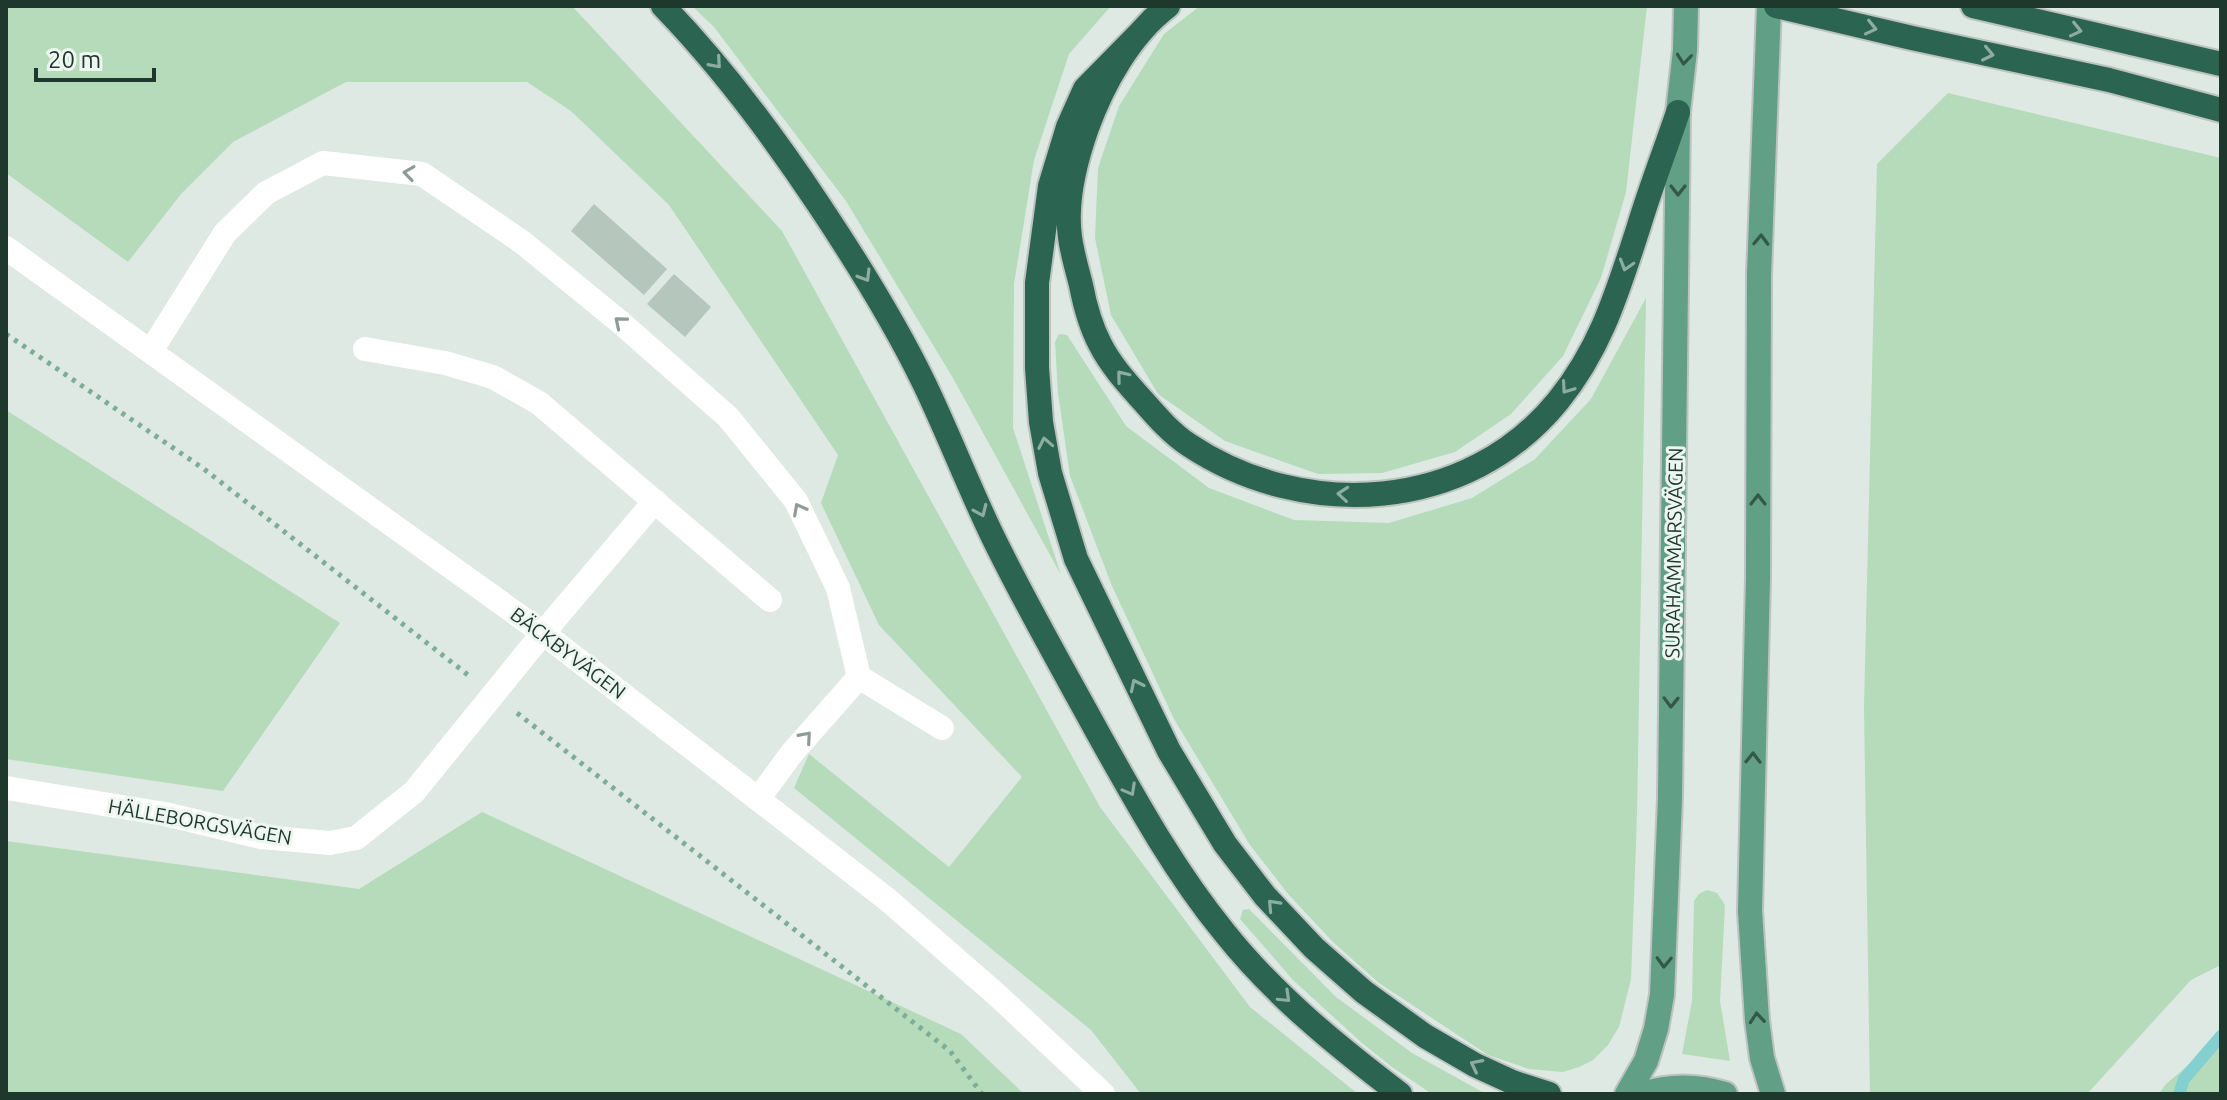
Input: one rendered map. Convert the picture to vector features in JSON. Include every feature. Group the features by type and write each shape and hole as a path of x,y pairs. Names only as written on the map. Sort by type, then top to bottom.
{"highway":[{"path":"663,6 725,73 782,150 867,276 924,383 992,535 1031,609 1135,801 1191,889 1224,933 1261,974 1350,1055 1400,1094"},
{"path":"1168,6 1085,89 1068,127 1050,186 1037,283 1037,368 1041,422 1050,473 1076,559 1169,751 1225,844 1265,896 1314,948 1364,992 1425,1036 1475,1065 1549,1094"},
{"path":"1776,6 2109,80 2221,110"},
{"path":"1973,6 2221,64"},
{"path":"1139,34 1093,112 1078,154 1070,198 1070,236 1089,320 1120,375 1169,430 1189,445 1250,475 1317,492 1385,495 1453,478 1502,452 1545,416 1583,367 1607,321 1678,112"}],"main road":[{"name":"SURAHAMMARSVÄGEN","path":"1627,1094 1646,1061 1662,995 1670,798 1678,112 1686,6"},
{"path":"1769,6 1759,275 1758,578 1750,911 1757,1020 1762,1058 1773,1094"},
{"path":"1643,1094 1688,1087 1725,1094"}],"street":[{"path":"151,351 225,233 266,193 323,163 422,174 522,242 620,322 728,417 796,501 838,588 859,677 942,728"},
{"name":"BÄCKBYVÄGEN","path":"6,248 543,633 888,900 997,995 1103,1094"},
{"path":"365,349 445,363 493,377 539,403 770,600"},
{"name":"HÄLLEBORGSVÄGEN","path":"6,788 165,814 261,837 330,843 356,838 414,792 655,501"},
{"path":"758,799 792,753 859,677"}],"green space":[{"path":"6,6 572,6 782,231 1100,807 1250,1007 1358,1094 1141,1094 1091,1030 794,788 809,754 949,867 1022,777 879,625 821,503 838,455 669,205 571,111 527,82 346,82 233,142 181,194 128,262 6,173"},
{"path":"692,6 1111,6 1069,54 1034,160 1014,284 1013,428 1061,575 953,378 846,201 714,27"},
{"path":"1200,6 1647,6 1626,192 1601,278 1563,356 1511,414 1455,452 1382,473 1318,474 1225,441 1158,394 1111,315 1095,238 1098,168 1119,106 1164,34"},
{"path":"1948,93 2221,158 2221,965 2191,980 2087,1094 1870,1094 1864,708 1877,164"},
{"path":"1646,298 1631,979 1619,1027 1608,1045 1593,1060 1563,1072 1529,1069 1488,1055 1379,983 1333,942 1289,895 1250,845 1174,719 1112,586 1070,476 1058,393 1055,342 1059,334 1067,335 1126,426 1209,488 1294,520 1389,523 1472,498 1535,459 1591,399"},
{"path":"6,410 340,623 223,791 6,759"},
{"path":"482,812 961,1034 1024,1094 6,1094 6,841 359,889"},
{"path":"1707,890 1717,893 1725,905 1720,1001 1730,1061 1682,1054 1692,1001 1694,901"},
{"path":"1249,909 1336,997 1412,1053 1486,1094 1432,1094 1392,1067 1293,980 1240,919 1243,910"},
{"path":"2221,1037 2221,1094 2159,1094 2165,1085"}],"building":[{"path":"594,204 667,269 644,295 571,231"},
{"path":"674,274 711,307 685,337 647,304"}],"waterway":[{"path":"2179,1094 2184,1079 2221,1036"}]}
